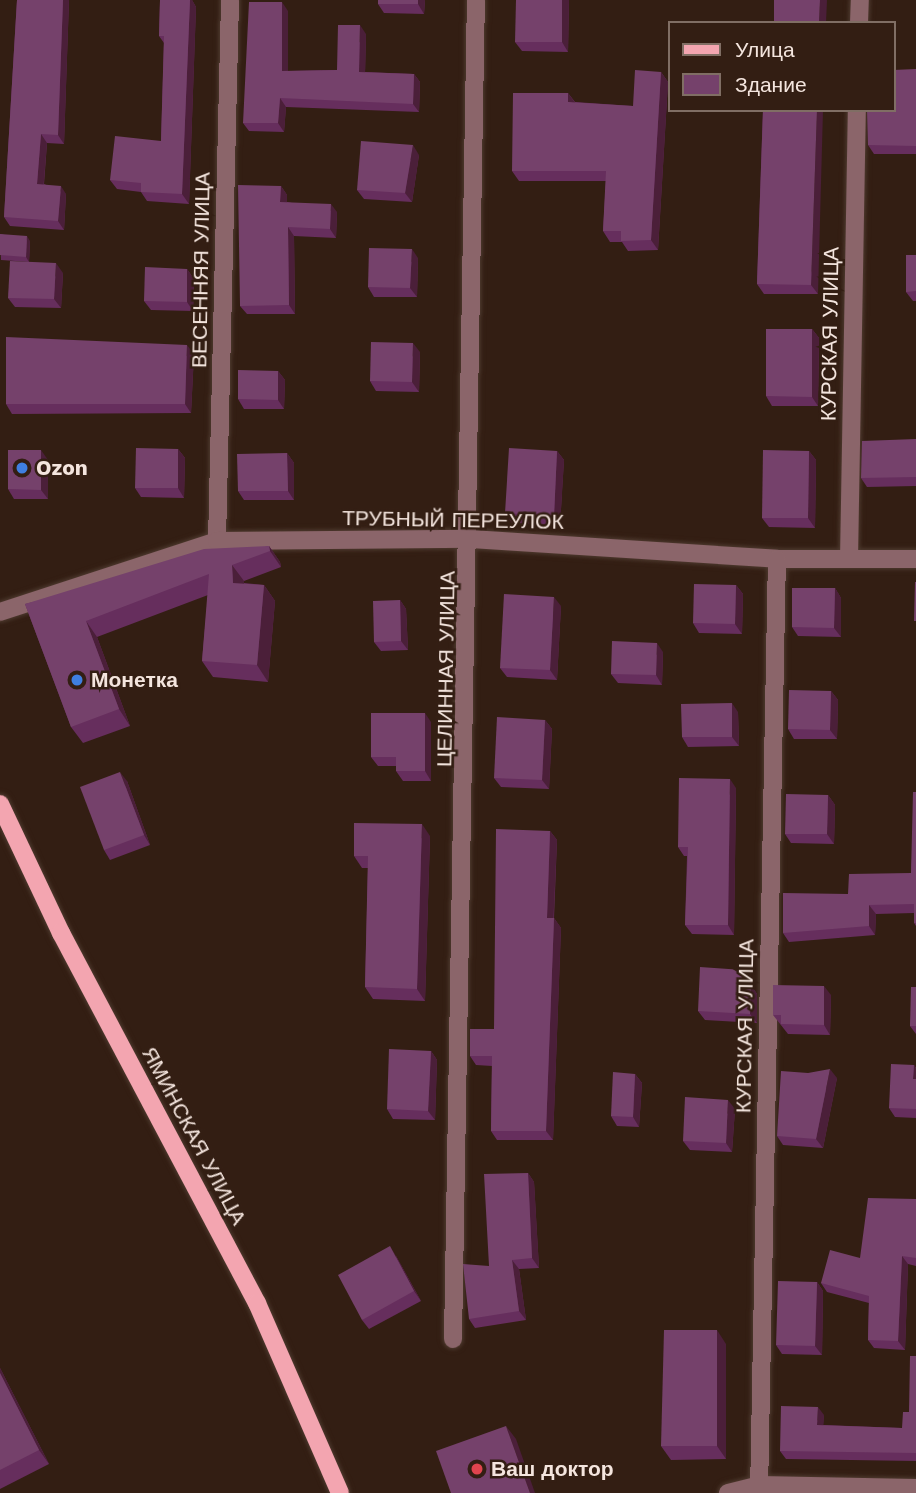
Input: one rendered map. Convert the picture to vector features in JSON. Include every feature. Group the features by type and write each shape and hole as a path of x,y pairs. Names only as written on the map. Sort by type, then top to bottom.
{"main road":[{"name":"ЯМИНСКАЯ УЛИЦА","path":"0,803 61,933 257,1303 340,1493"}],"street":[{"name":"ВЕСЕННЯЯ УЛИЦА","path":"217,541 230,0"},
{"name":"ЦЕЛИННАЯ УЛИЦА","path":"453,1339 471,539 476,0"},
{"path":"859,21 860,0"},
{"name":"КУРСКАЯ УЛИЦА","path":"849,559 857,112"},
{"name":"ТРУБНЫЙ ПЕРЕУЛОК","path":"0,612 217,541 471,539 777,559 916,559"},
{"name":"КУРСКАЯ УЛИЦА","path":"759,1489 777,559"},
{"path":"728,1493 759,1489 916,1488"}],"building":[{"path":"17,0 63,0 58,135 41,134 37,184 61,186 58,221 4,217"},
{"path":"160,0 190,0 182,194 141,192 141,183 110,180 115,136 161,141 164,36 159,36"},
{"path":"378,0 418,0 418,4 378,4"},
{"path":"516,0 562,0 562,42 515,42"},
{"path":"774,0 820,0 819,21 774,21"},
{"path":"249,2 282,2 282,71 337,70 338,25 360,25 359,72 414,74 413,104 280,98 278,123 243,123"},
{"path":"916,69 916,146 868,145 867,112 895,112 895,70"},
{"path":"635,70 661,72 651,240 621,241 621,231 603,231 606,171 512,171 513,93 568,93 568,102 633,106"},
{"path":"763,112 817,112 811,285 757,284"},
{"path":"361,141 413,145 405,193 357,190"},
{"path":"238,185 281,186 280,202 331,204 330,229 288,227 289,305 240,306"},
{"path":"0,234 27,236 26,257 0,255"},
{"path":"369,248 412,249 410,288 368,287"},
{"path":"906,255 916,255 916,291 906,292"},
{"path":"10,261 56,263 54,299 8,298"},
{"path":"145,267 187,269 187,302 144,301"},
{"path":"766,329 812,329 812,397 766,396"},
{"path":"6,337 187,345 185,404 6,404"},
{"path":"371,342 413,343 412,382 370,381"},
{"path":"238,370 278,371 278,400 238,399"},
{"path":"916,439 916,477 861,478 862,441"},
{"path":"136,448 178,449 178,488 135,488"},
{"path":"509,448 557,451 554,516 505,513"},
{"path":"8,450 41,450 41,490 8,489"},
{"path":"763,450 809,451 808,518 762,518"},
{"path":"287,453 288,491 238,491 237,454"},
{"path":"269,546 270,551 232,565 233,583 264,585 257,665 202,661 209,574 86,621 119,709 71,727 25,604 204,549"},
{"path":"915,582 916,621 914,621"},
{"path":"694,584 736,585 735,624 693,623"},
{"path":"792,588 835,588 834,628 792,627"},
{"path":"504,594 554,597 550,670 500,668"},
{"path":"400,600 401,641 374,642 373,601"},
{"path":"612,641 657,643 656,675 611,674"},
{"path":"789,690 831,691 830,730 788,729"},
{"path":"732,703 732,737 682,737 681,704"},
{"path":"371,713 425,713 425,771 396,771 396,757 371,757"},
{"path":"497,717 545,720 542,780 494,778"},
{"path":"120,772 144,835 104,850 80,787"},
{"path":"679,778 730,779 728,925 685,925 688,847 678,847"},
{"path":"913,792 916,792 916,923 914,904 869,905 869,926 783,933 783,893 848,894 849,874 911,873"},
{"path":"786,794 828,795 827,834 785,834"},
{"path":"354,823 422,824 417,989 365,987 368,856 354,856"},
{"path":"496,829 550,831 547,918 554,918 546,1131 491,1131 492,1056 470,1056 470,1029 494,1029"},
{"path":"700,967 743,970 742,984 751,985 750,1014 698,1011"},
{"path":"773,985 824,986 824,1025 781,1024 781,1015 773,1015"},
{"path":"911,987 916,987 916,1026 910,1026"},
{"path":"389,1049 431,1051 428,1111 387,1109"},
{"path":"891,1064 914,1065 916,1109 889,1108"},
{"path":"830,1069 816,1139 777,1136 781,1071 808,1073"},
{"path":"613,1072 635,1074 633,1117 611,1116"},
{"path":"685,1097 728,1100 726,1143 683,1141"},
{"path":"528,1173 532,1258 512,1260 519,1311 469,1319 463,1264 489,1266 484,1174"},
{"path":"868,1198 916,1199 916,1258 902,1256 898,1341 868,1340 869,1296 821,1283 830,1250 860,1258"},
{"path":"390,1246 414,1291 362,1320 338,1275"},
{"path":"778,1281 817,1282 815,1346 776,1345"},
{"path":"664,1330 717,1330 717,1446 661,1446"},
{"path":"910,1356 916,1356 916,1453 780,1451 781,1406 818,1407 817,1425 902,1428 903,1412 909,1412"},
{"path":"0,1373 39,1450 0,1470"},
{"path":"506,1426 530,1493 451,1493 436,1451"}],"place":[{"name":"Ozon","path":"22,468"},
{"name":"Монетка","path":"77,680"},
{"name":"Ваш доктор","path":"477,1469"}]}
